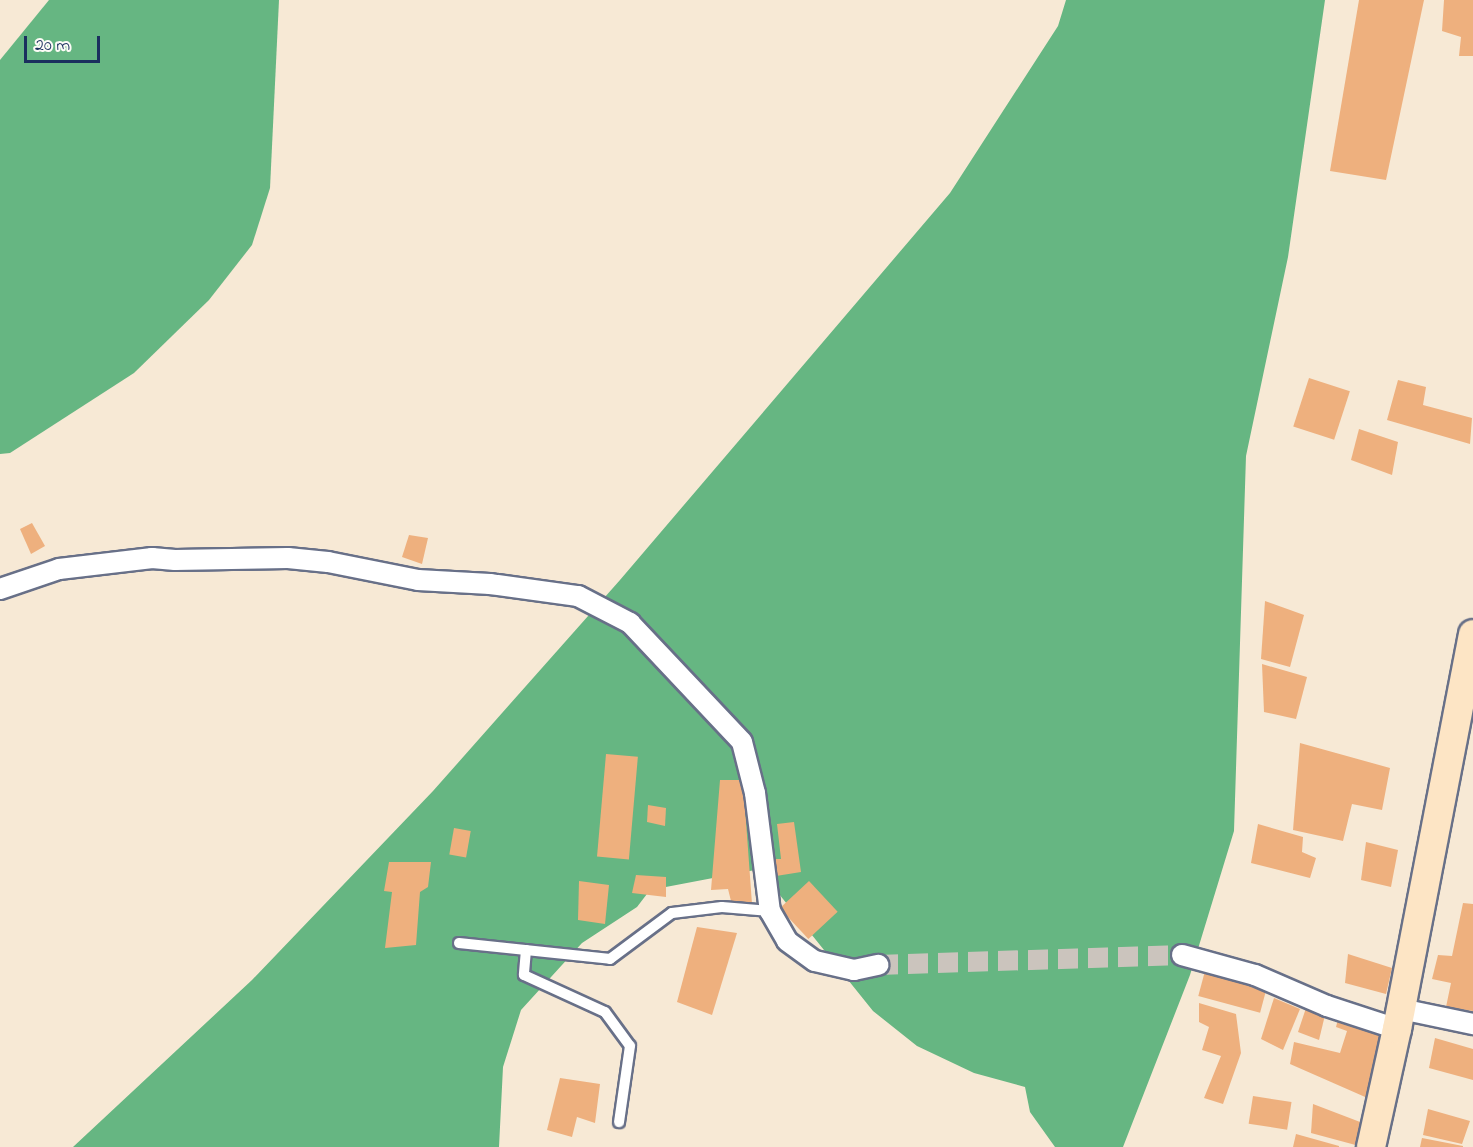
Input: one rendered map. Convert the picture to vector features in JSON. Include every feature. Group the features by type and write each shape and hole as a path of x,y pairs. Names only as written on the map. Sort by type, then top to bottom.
{"street":[{"path":"0,589 59,569 152,558 175,560 288,558 328,562 418,579 490,584 578,596 630,623 742,742 754,794 770,911 787,940 815,961 855,970 878,965"},
{"path":"1371,1147 1399,1019 1473,634"},
{"path":"1182,955 1255,975 1327,1006 1399,1019 1473,1024"}],"lane":[{"path":"459,944 610,959 672,913 722,907 770,911"},
{"path":"526,950 524,975 605,1012 630,1046 619,1122"}],"green space":[{"path":"49,0 279,0 270,188 252,245 209,300 134,373 10,453 0,454 0,60"},
{"path":"1066,0 1325,0 1288,257 1246,456 1234,831 1190,975 1123,1147 1055,1147 1030,1112 1025,1087 974,1073 917,1046 873,1011 779,894 755,870 650,890 637,907 582,943 521,1010 503,1067 499,1147 73,1147 252,980 433,791 620,580 950,193 1058,26"}],"building":[{"path":"1359,0 1424,0 1386,180 1330,171"},
{"path":"1444,0 1473,0 1473,56 1459,56 1461,37 1442,31"},
{"path":"1309,378 1350,391 1334,440 1293,427"},
{"path":"1398,380 1426,387 1423,405 1472,418 1470,444 1387,420"},
{"path":"1359,429 1398,442 1392,475 1351,460"},
{"path":"32,523 45,546 31,554 20,529"},
{"path":"409,535 428,538 422,564 402,557"},
{"path":"1265,601 1304,615 1290,667 1261,659"},
{"path":"1262,664 1307,677 1296,719 1264,712"},
{"path":"1300,743 1390,768 1382,810 1352,804 1343,841 1293,830"},
{"path":"606,754 638,757 629,859 597,857"},
{"path":"720,780 743,780 752,904 731,901 728,889 711,890"},
{"path":"648,805 666,808 665,826 647,822"},
{"path":"794,822 801,872 776,876 773,859 781,859 777,824"},
{"path":"1258,824 1303,837 1302,852 1316,858 1310,878 1251,863"},
{"path":"454,828 471,831 466,858 449,855"},
{"path":"1366,842 1398,850 1391,887 1361,880"},
{"path":"389,862 431,862 428,887 420,892 416,945 385,948 392,892 384,891"},
{"path":"636,875 666,877 666,897 632,893"},
{"path":"579,881 609,885 605,924 578,920"},
{"path":"809,881 838,912 808,939 780,908"},
{"path":"1463,903 1473,904 1473,1011 1446,1007 1451,983 1432,979 1438,955 1452,956"},
{"path":"697,927 737,933 712,1015 677,1002"},
{"path":"1348,954 1392,968 1386,994 1345,983"},
{"path":"1205,971 1267,988 1260,1013 1198,996"},
{"path":"1274,998 1300,1009 1283,1050 1261,1039"},
{"path":"1199,1003 1236,1014 1241,1053 1223,1104 1204,1098 1221,1056 1202,1050 1209,1027 1199,1022"},
{"path":"1306,1008 1325,1015 1319,1040 1298,1032"},
{"path":"1339,1015 1369,1024 1368,1030 1386,1037 1372,1100 1290,1064 1294,1042 1340,1053 1347,1031 1336,1027"},
{"path":"1435,1038 1473,1049 1473,1080 1429,1068"},
{"path":"560,1078 600,1084 595,1123 577,1117 572,1137 547,1130"},
{"path":"1253,1096 1292,1102 1287,1130 1249,1124"},
{"path":"1313,1104 1368,1125 1363,1147 1311,1133"},
{"path":"1428,1109 1470,1121 1462,1144 1423,1135"},
{"path":"1296,1134 1339,1146 1339,1147 1293,1147"},
{"path":"1422,1138 1463,1146 1463,1147 1420,1147"}],"tunnel":[{"path":"878,965 1182,955"}]}
